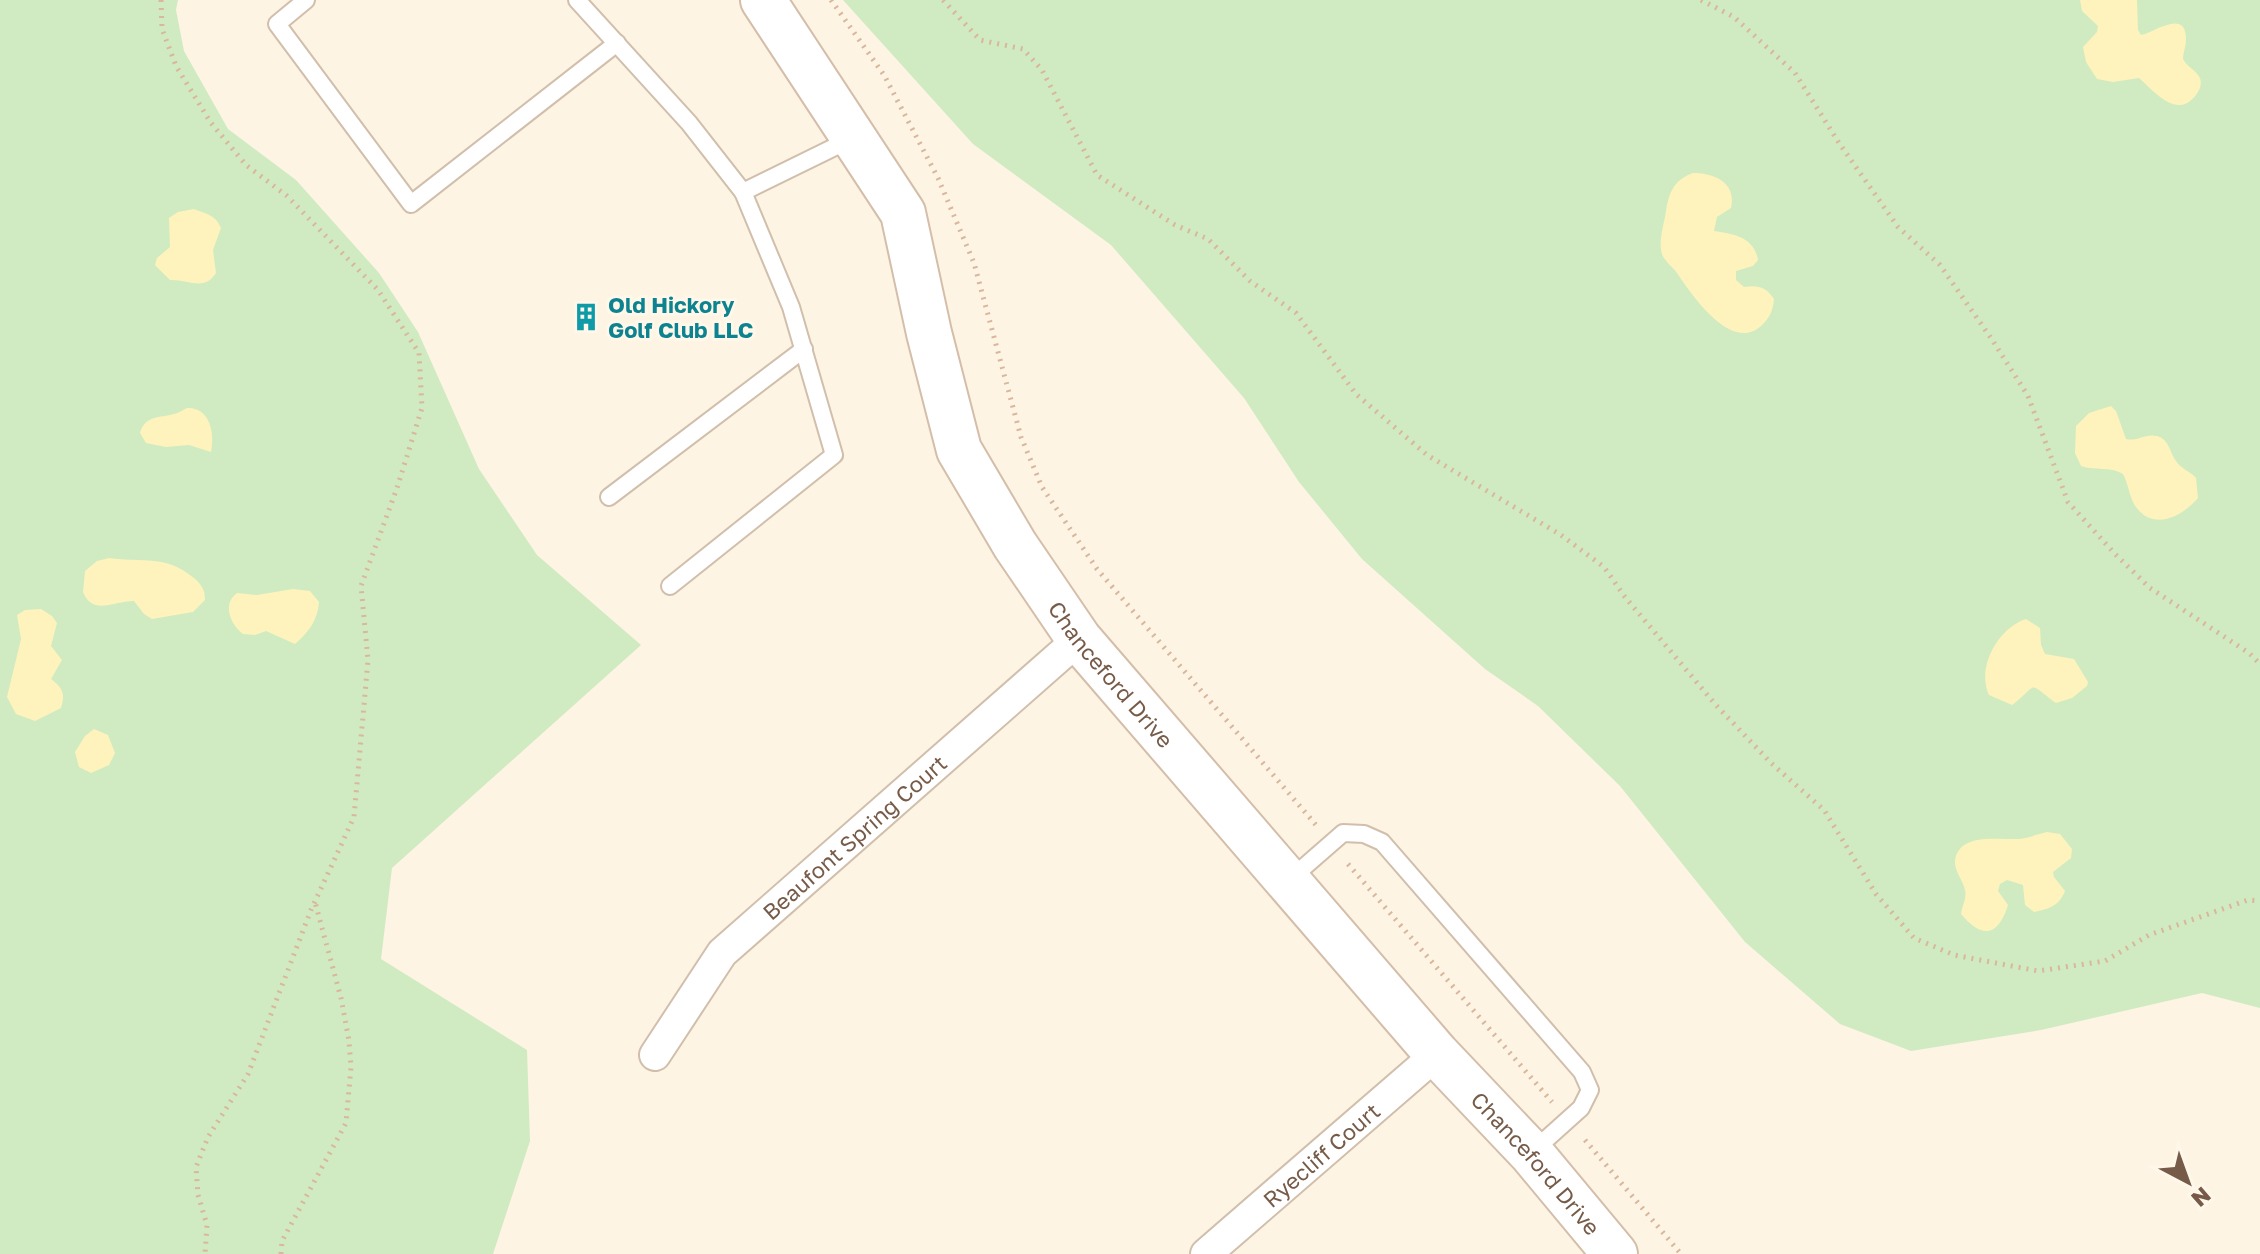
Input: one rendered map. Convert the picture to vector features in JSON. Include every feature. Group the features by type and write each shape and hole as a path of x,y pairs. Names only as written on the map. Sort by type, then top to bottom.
{"street":[{"name":"Chanceford Drive","path":"763,0 903,213 959,450 1015,545 1079,639 1437,1054 1531,1153 1615,1254"},
{"name":"Beaufont Spring Court","path":"655,1055 722,953 1079,639"},
{"name":"Ryecliff Court","path":"1206,1254 1437,1054"}],"lane":[{"path":"306,0 277,24 411,204 617,43"},
{"path":"577,0 689,123 743,192 791,307 834,455 670,586"},
{"path":"743,192 854,138"},
{"path":"609,497 804,349"},
{"path":"1288,881 1343,833 1364,834 1382,842 1582,1072 1590,1090 1581,1108 1531,1153"}],"path":[{"path":"161,0 162,29 176,66 211,123 246,165 287,196 378,290 419,353 422,408 361,586 368,660 354,817 315,901 248,1074 208,1137 196,1167 198,1195 207,1225 205,1254"},
{"path":"831,0 884,75 938,178 974,263 1021,437 1042,487 1097,569 1681,1254"},
{"path":"943,0 980,40 1023,49 1042,70 1097,175 1175,225 1208,239 1250,281 1296,313 1356,394 1427,455 1561,535 1604,567 1625,597 1715,704 1771,763 1824,810 1876,894 1914,938 1954,955 2038,971 2105,961 2149,935 2248,900 2260,901"},
{"path":"1701,0 1734,17 1795,73 1898,227 1940,265 2028,396 2068,502 2150,588 2249,653 2260,664"},
{"path":"281,1254 282,1241 346,1123 351,1067 349,1041 315,901"}],"green space":[{"path":"0,0 178,0 176,10 184,51 228,129 296,180 379,273 418,332 479,469 537,555 641,645 392,868 381,959 527,1050 530,1141 493,1254 0,1254"},
{"path":"843,0 2260,0 2260,1008 2202,993 2041,1030 1911,1051 1840,1024 1745,942 1620,786 1538,706 1485,669 1362,559 1299,482 1244,398 1111,245 973,144"}],"sand":[{"path":"2080,0 2137,0 2138,30 2141,35 2168,24 2181,25 2186,40 2183,59 2201,80 2196,95 2189,102 2174,104 2159,96 2139,78 2113,82 2097,79 2086,62 2083,47 2097,32 2098,26 2082,11"},
{"path":"1693,173 1715,177 1730,192 1731,208 1717,217 1714,231 1747,241 1756,252 1758,260 1753,266 1736,271 1736,280 1744,287 1765,289 1774,299 1767,320 1749,332 1737,332 1713,318 1662,254 1662,233 1671,192 1681,179"},
{"path":"194,209 213,218 221,228 213,250 216,273 201,283 170,280 155,265 157,258 170,247 169,218 178,212"},
{"path":"2111,406 2116,411 2126,439 2153,435 2161,438 2178,464 2196,478 2198,498 2183,511 2166,519 2149,518 2134,504 2123,474 2081,466 2075,453 2076,426 2089,413"},
{"path":"187,408 206,416 211,429 211,452 189,445 166,447 146,443 140,433 145,423"},
{"path":"109,558 173,565 199,583 205,600 193,612 152,619 134,601 104,606 92,604 83,592 85,571 97,561"},
{"path":"293,589 310,591 319,602 312,626 295,644 266,631 255,635 243,634 231,620 230,603 237,593 257,595"},
{"path":"41,609 57,623 51,646 62,660 51,679 60,688 63,699 61,708 35,721 16,714 7,697 21,639 17,615 25,610"},
{"path":"2026,619 2040,628 2045,654 2074,659 2088,682 2072,698 2056,703 2033,688 2012,705 1989,695 1985,673 1992,650 2007,631"},
{"path":"94,729 108,735 115,753 109,765 91,773 79,767 75,752 85,736"},
{"path":"2047,832 2060,834 2072,849 2071,858 2053,872 2065,891 2060,900 2049,908 2034,912 2025,905 2023,885 2007,880 2000,884 1998,891 2008,905 2004,916 1994,929 1982,931 1976,928 1961,914 1965,893 1955,864 1958,851 1964,845 1981,839 2021,839"}],"place":[{"name":"Old Hickory Golf Club LLC","path":"586,317"}]}
